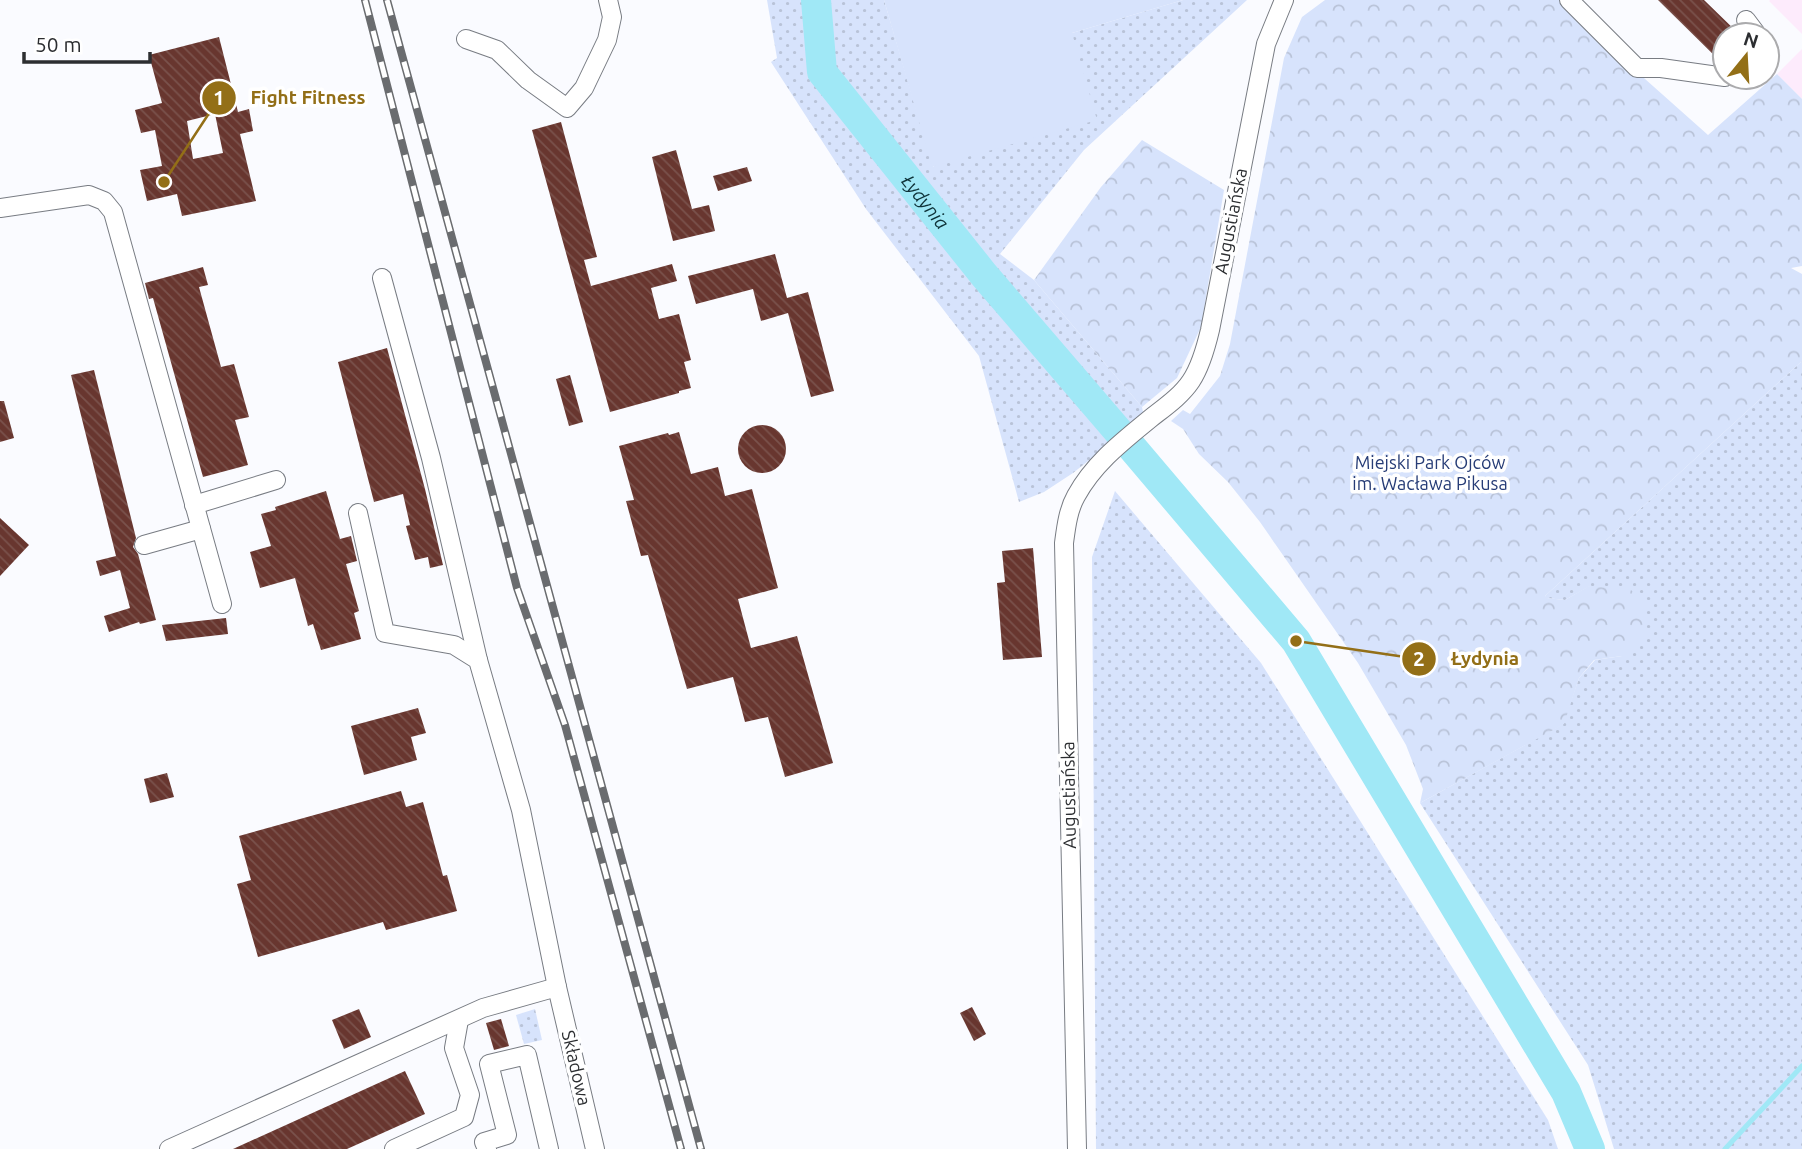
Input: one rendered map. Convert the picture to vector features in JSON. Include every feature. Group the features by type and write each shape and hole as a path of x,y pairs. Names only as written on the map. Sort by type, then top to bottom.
{"street":[{"path":"466,38 497,50 528,80 567,108 584,88 607,40 612,17 608,0"},
{"name":"Augustiańska","path":"1077,1149 1064,543 1067,522 1075,497 1094,469 1192,380 1204,353 1266,44 1284,0"},
{"path":"1569,0 1637,68 1661,68 1711,75"},
{"path":"0,208 89,195 104,201 113,212 222,604"},
{"name":"Składowa","path":"382,278 431,458 478,660 521,810 557,987 595,1149"},
{"path":"194,505 276,480"},
{"path":"358,513 385,633 454,645 478,660"},
{"path":"144,545 201,529"},
{"path":"169,1149 483,1008 557,987"},
{"path":"394,1149 464,1117 470,1095 454,1048 459,1020"},
{"path":"487,1149 484,1142 507,1135 489,1064 527,1055 549,1149"}],"shaded area":[{"path":"1802,0 1802,34 1769,1"},
{"path":"1802,49 1802,99 1781,78 1781,70"}],"green space":[{"path":"767,0 884,0 933,167 1072,33 1183,0 1247,0 1084,150 1000,254 1034,280 1142,407 1145,423 1044,492 1019,502 979,356 866,209 771,62 777,58"},
{"path":"884,0 1183,0 1072,33 1097,120 932,167"},
{"name":"Miejski Park Ojców im. Wacława Pikusa","path":"1325,0 1561,0 1572,14 1708,135 1758,91 1781,91 1781,78 1802,99 1802,266 1791,268 1802,274 1802,361 1545,596 1565,600 1589,586 1631,590 1644,602 1645,637 1622,656 1594,660 1579,678 1564,724 1420,803 1423,789 1406,745 1358,663 1260,522 1228,482 1199,454 1183,429 1171,421 1183,410 1190,414 1220,376 1230,344 1284,58 1302,17"},
{"path":"1142,140 1224,190 1201,327 1177,378 1142,407 1034,280 1101,187"},
{"path":"1802,361 1802,1149 1614,1149 1588,1065 1420,803 1563,724 1579,678 1595,660 1622,656 1590,586 1565,600 1545,596"},
{"path":"1115,491 1261,663 1548,1120 1558,1149 1096,1149 1092,557"},
{"path":"535,1009 542,1040 524,1044 516,1015"}],"building":[{"path":"1658,0 1704,0 1726,21 1711,21 1711,52"},
{"path":"219,37 238,112 249,109 253,131 240,134 256,201 182,216 177,194 147,201 140,170 162,166 155,130 141,133 135,110 162,103 149,55","holes":["215,114 223,153 193,159 187,121"]},
{"path":"561,122 597,257 584,260 591,286 672,264 677,281 651,288 659,319 679,314 691,360 684,362 691,388 610,412 532,130"},
{"path":"676,150 692,209 709,205 715,231 673,241 652,157"},
{"path":"747,167 752,181 718,191 713,176"},
{"path":"775,254 787,298 808,292 834,391 811,397 788,313 761,321 753,289 696,304 688,276"},
{"path":"203,267 208,285 199,287 221,367 234,364 249,417 235,420 248,465 203,477 153,298 149,299 145,283"},
{"path":"387,348 443,565 430,568 428,557 415,560 406,526 410,525 403,494 374,502 338,362"},
{"path":"94,370 136,538 133,547 138,554 156,620 140,624 139,622 109,632 104,616 130,608 120,570 100,576 96,561 116,556 71,375"},
{"path":"570,375 583,422 569,426 556,379"},
{"path":"0,401 4,401 14,438 0,442"},
{"path":"762,425 771,426 779,432 785,440 785,458 779,466 771,472 762,473 753,472 745,466 739,458 738,449 739,440 745,432 753,426"},
{"path":"679,432 691,474 718,467 725,496 752,489 778,588 738,599 751,648 797,636 833,763 785,777 768,717 745,722 733,677 687,689 648,555 641,556 626,501 634,500 619,446"},
{"path":"326,491 340,539 351,536 357,561 346,564 359,611 354,613 361,639 321,650 313,624 308,626 295,578 260,588 250,552 271,546 261,514"},
{"path":"0,518 29,545 0,576"},
{"path":"1033,548 1042,657 1003,660 997,583 1005,582 1002,551"},
{"path":"226,618 228,634 166,641 162,625"},
{"path":"418,708 426,733 411,737 417,760 364,775 351,726"},
{"path":"167,773 174,797 150,803 144,779"},
{"path":"401,791 406,807 423,802 443,876 447,875 457,911 386,930 383,922 258,957 237,884 251,880 239,836"},
{"path":"972,1007 986,1034 974,1041 960,1013"},
{"path":"359,1009 371,1037 344,1049 332,1020"},
{"path":"501,1019 509,1046 494,1050 486,1023"},
{"path":"405,1071 425,1114 347,1149 233,1149"}],"waterway":[{"name":"Łydynia","path":"816,0 822,72 984,275 1296,641 1566,1092 1590,1149"},
{"path":"1725,1149 1802,1066"}],"railway":[{"path":"365,0 517,588 565,725 681,1149"},
{"path":"387,0 701,1149"}],"place":[{"name":"Fight Fitness","path":"164,182"},
{"name":"Łydynia","path":"1296,641"}]}
